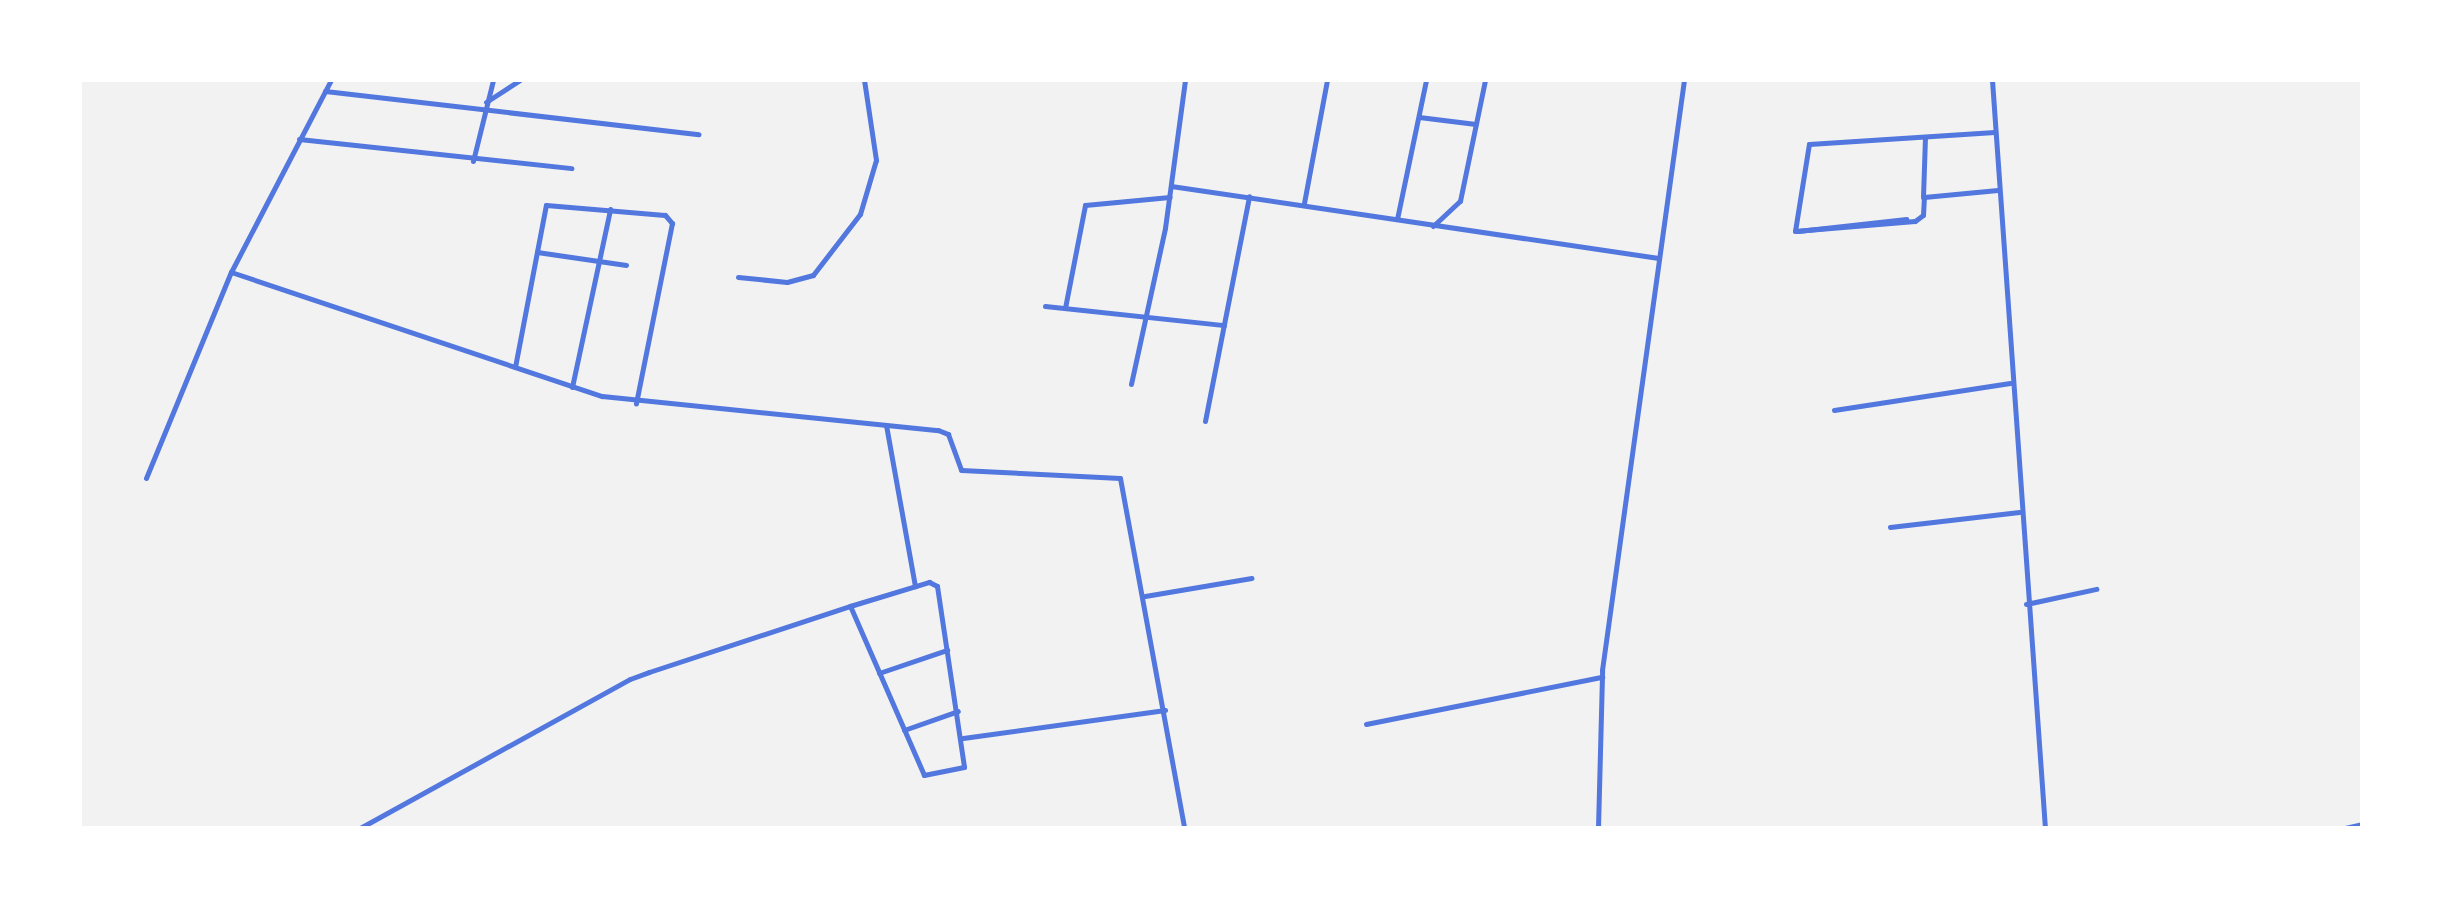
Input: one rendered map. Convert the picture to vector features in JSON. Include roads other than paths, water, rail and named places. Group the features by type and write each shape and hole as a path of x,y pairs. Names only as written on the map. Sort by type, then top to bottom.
{"street":[{"path":"146,478 231,272 331,80"},
{"path":"473,161 492,80"},
{"path":"484,106 520,80"},
{"path":"738,277 787,282 812,275 860,214 876,160 864,80"},
{"path":"1131,384 1170,197 1185,80"},
{"path":"1304,203 1327,80"},
{"path":"1396,220 1426,80"},
{"path":"1434,226 1460,201 1485,80"},
{"path":"1598,828 1602,676 1684,80"},
{"path":"1992,80 2019,512 2045,828"},
{"path":"325,91 484,106 699,134"},
{"path":"1418,117 1476,124"},
{"path":"1795,231 1809,144 1995,132"},
{"path":"1795,231 1921,217 1925,137"},
{"path":"299,139 473,161 571,168"},
{"path":"1171,186 1658,258"},
{"path":"1795,231 1915,221 1924,214 1924,197 1998,190"},
{"path":"1205,421 1249,196"},
{"path":"1065,308 1085,204 1170,197"},
{"path":"515,367 549,203 665,215 672,222 636,403"},
{"path":"572,387 610,209"},
{"path":"537,252 626,265"},
{"path":"231,272 572,387 636,403 944,431 961,470 1120,478 1184,828"},
{"path":"1045,306 1224,325"},
{"path":"1834,410 2010,383"},
{"path":"886,425 915,586"},
{"path":"1890,526 2019,512"},
{"path":"1144,596 1251,578"},
{"path":"360,828 630,680 850,606 915,586 938,586 963,738 964,767 928,778 850,606"},
{"path":"2026,604 2096,588"},
{"path":"879,673 947,650"},
{"path":"1366,724 1602,676"},
{"path":"963,738 1165,710"},
{"path":"904,730 958,711"},
{"path":"2345,828 2362,824"}]}
